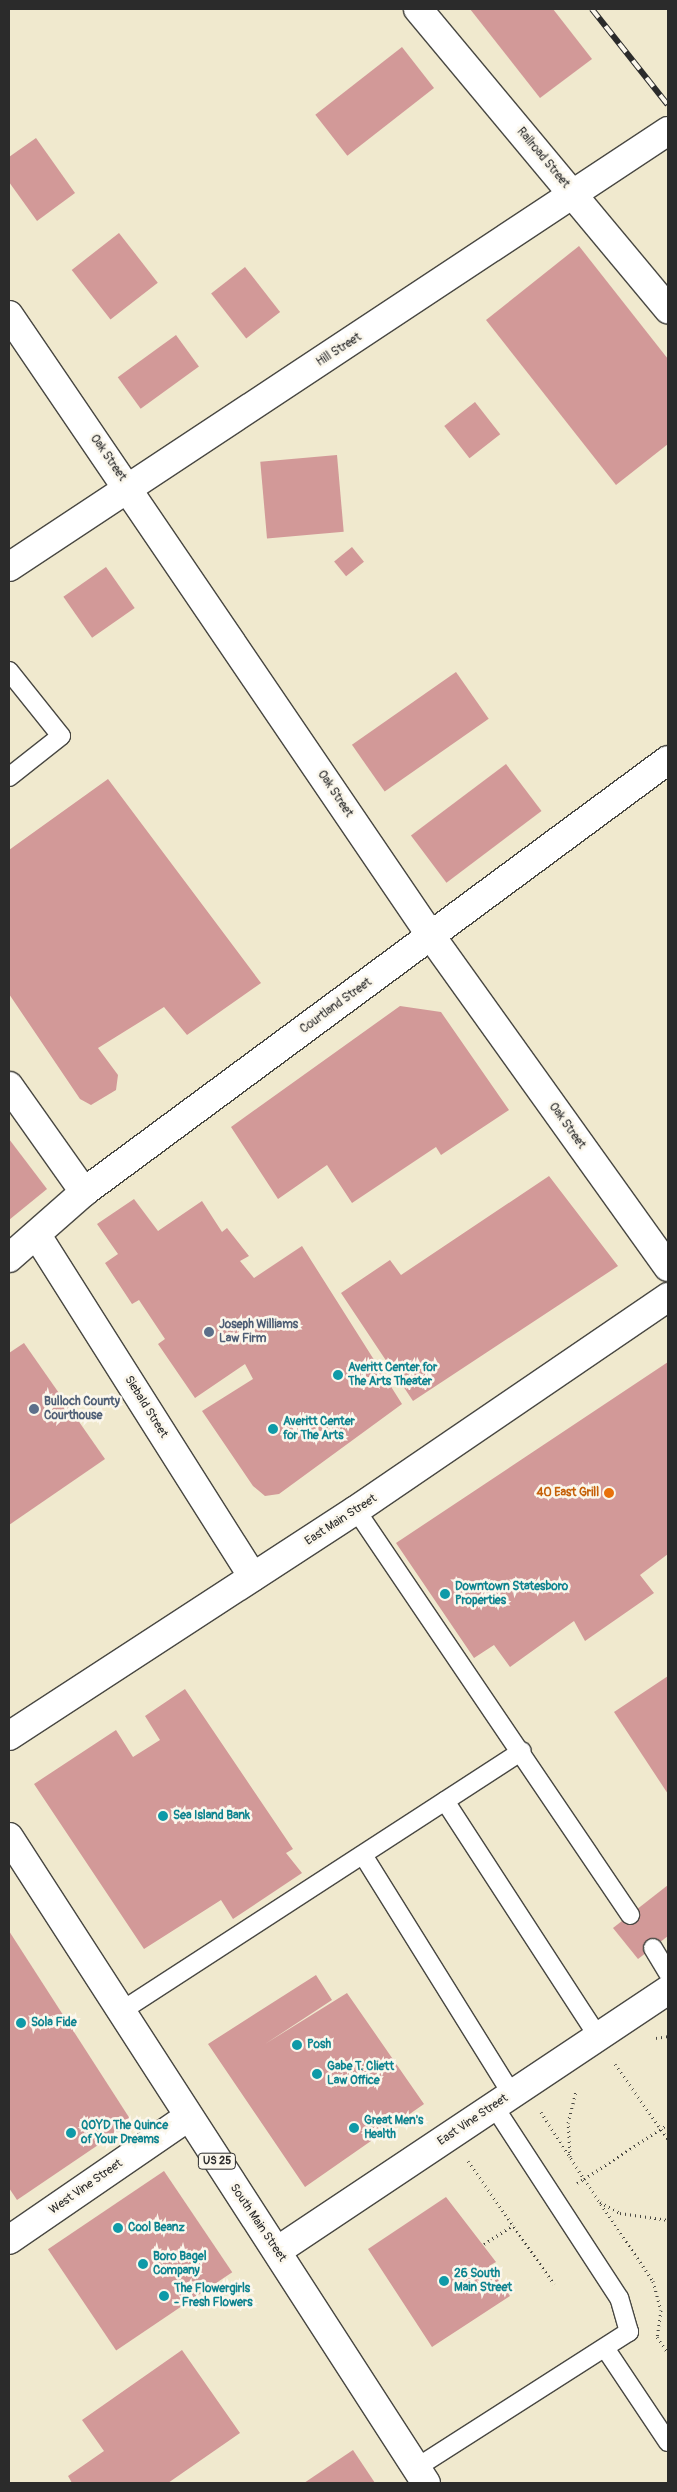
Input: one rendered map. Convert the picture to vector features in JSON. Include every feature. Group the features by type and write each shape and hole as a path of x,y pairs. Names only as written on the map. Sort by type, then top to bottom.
{"street":[{"name":"Railroad Street","path":"418,9 668,308"},
{"name":"Hill Street","path":"9,567 574,195 668,131"},
{"name":"Oak Street","path":"9,315 431,936 668,1267"},
{"name":"Courtland Street","path":"9,1258 38,1237 84,1192 668,760"},
{"path":"9,1086 84,1192"},
{"name":"Siebald Street","path":"38,1237 253,1577"},
{"name":"East Main Street","path":"9,1736 356,1510 668,1297"},
{"name":"South Main Street","path":"9,1837 120,2012 421,2475"},
{"name":"East Vine Street","path":"277,2251 668,1990"},
{"name":"West Vine Street","path":"13,2228 188,2117"}],"lane":[{"path":"9,671 61,736 9,777"},
{"path":"356,1510 522,1751 630,1915"},
{"path":"120,2012 522,1751"},
{"path":"445,1801 598,2036"},
{"path":"363,1855 619,2298 629,2332 421,2475"},
{"path":"653,1948 668,1973"},
{"path":"605,2348 668,2442"}],"path":[{"path":"613,2062 668,2139"},
{"path":"570,2157 568,2123 578,2085"},
{"path":"541,2111 584,2179 668,2124"},
{"path":"468,2160 554,2284"},
{"path":"600,2202 620,2213 668,2220"},
{"path":"484,2244 513,2225"}],"building":[{"path":"470,9 553,9 592,59 540,98"},
{"path":"402,47 434,88 347,156 315,115"},
{"path":"36,138 75,193 37,221 9,182 9,157"},
{"path":"119,233 158,283 111,320 72,270"},
{"path":"579,246 668,359 668,444 616,485 486,320"},
{"path":"245,267 280,312 246,338 211,293"},
{"path":"176,335 199,367 141,409 118,377"},
{"path":"475,402 500,434 470,458 444,426"},
{"path":"337,455 344,532 267,538 260,462"},
{"path":"352,547 364,562 346,576 334,561"},
{"path":"106,567 135,608 92,638 63,597"},
{"path":"456,672 489,719 385,792 352,745"},
{"path":"506,764 542,811 446,883 411,836"},
{"path":"108,779 261,983 187,1035 164,1007 98,1048 118,1075 116,1090 91,1105 80,1099 9,994 9,850"},
{"path":"400,1006 441,1012 509,1110 441,1155 436,1147 352,1203 327,1165 278,1199 231,1127"},
{"path":"9,1139 47,1189 9,1220"},
{"path":"549,1176 618,1266 413,1401 341,1293 390,1260 401,1275"},
{"path":"134,1199 158,1231 202,1201 222,1232 227,1228 249,1256 240,1261 254,1278 302,1246 402,1404 279,1494 265,1496 253,1486 202,1411 253,1379 245,1364 195,1398 158,1344 165,1339 139,1300 132,1304 105,1263 118,1254 97,1224"},
{"name":"Bulloch County Courthouse","path":"24,1343 105,1459 9,1525 9,1353"},
{"path":"668,1362 668,1554 640,1575 654,1593 585,1641 574,1621 510,1667 494,1645 474,1658 396,1543"},
{"path":"668,1676 668,1794 614,1712"},
{"name":"Sea Island Bank","path":"185,1689 293,1849 286,1853 302,1873 233,1919 221,1900 144,1949 34,1784 116,1730 133,1757 160,1740 145,1716"},
{"path":"668,1885 668,1936 638,1959 613,1928"},
{"path":"9,1931 132,2122 17,2200 9,2188"},
{"path":"316,1975 332,2000 265,2044 347,1993 424,2104 305,2187 208,2044"},
{"path":"164,2171 232,2272 116,2350 48,2249"},
{"name":"26 South Main Street","path":"446,2197 496,2262 489,2266 510,2296 432,2347 368,2249"},
{"path":"182,2350 240,2433 168,2483 72,2483 68,2476 104,2451 82,2420"},
{"path":"353,2450 375,2483 304,2483"}],"railway":[{"path":"592,9 668,105"}],"place":[{"name":"Joseph Williams Law Firm","path":"209,1332"},
{"name":"Averitt Center for The Arts Theater","path":"338,1375"},
{"name":"Bulloch County Courthouse","path":"34,1409"},
{"name":"Averitt Center for The Arts","path":"273,1429"},
{"name":"40 East Grill","path":"609,1493"},
{"name":"Downtown Statesboro Properties","path":"445,1594"},
{"name":"Sea Island Bank","path":"163,1816"},
{"name":"Sola Fide","path":"21,2023"},
{"name":"Posh","path":"297,2045"},
{"name":"Gabe T. Cliett Law Office","path":"317,2074"},
{"name":"Great Men's Health","path":"354,2128"},
{"name":"QOYD The Quince of Your Dreams","path":"71,2133"},
{"name":"Cool Beanz","path":"118,2228"},
{"name":"Boro Bagel Company","path":"143,2264"},
{"name":"26 South Main Street","path":"444,2281"},
{"name":"The Flowergirls - Fresh Flowers","path":"164,2296"}]}
